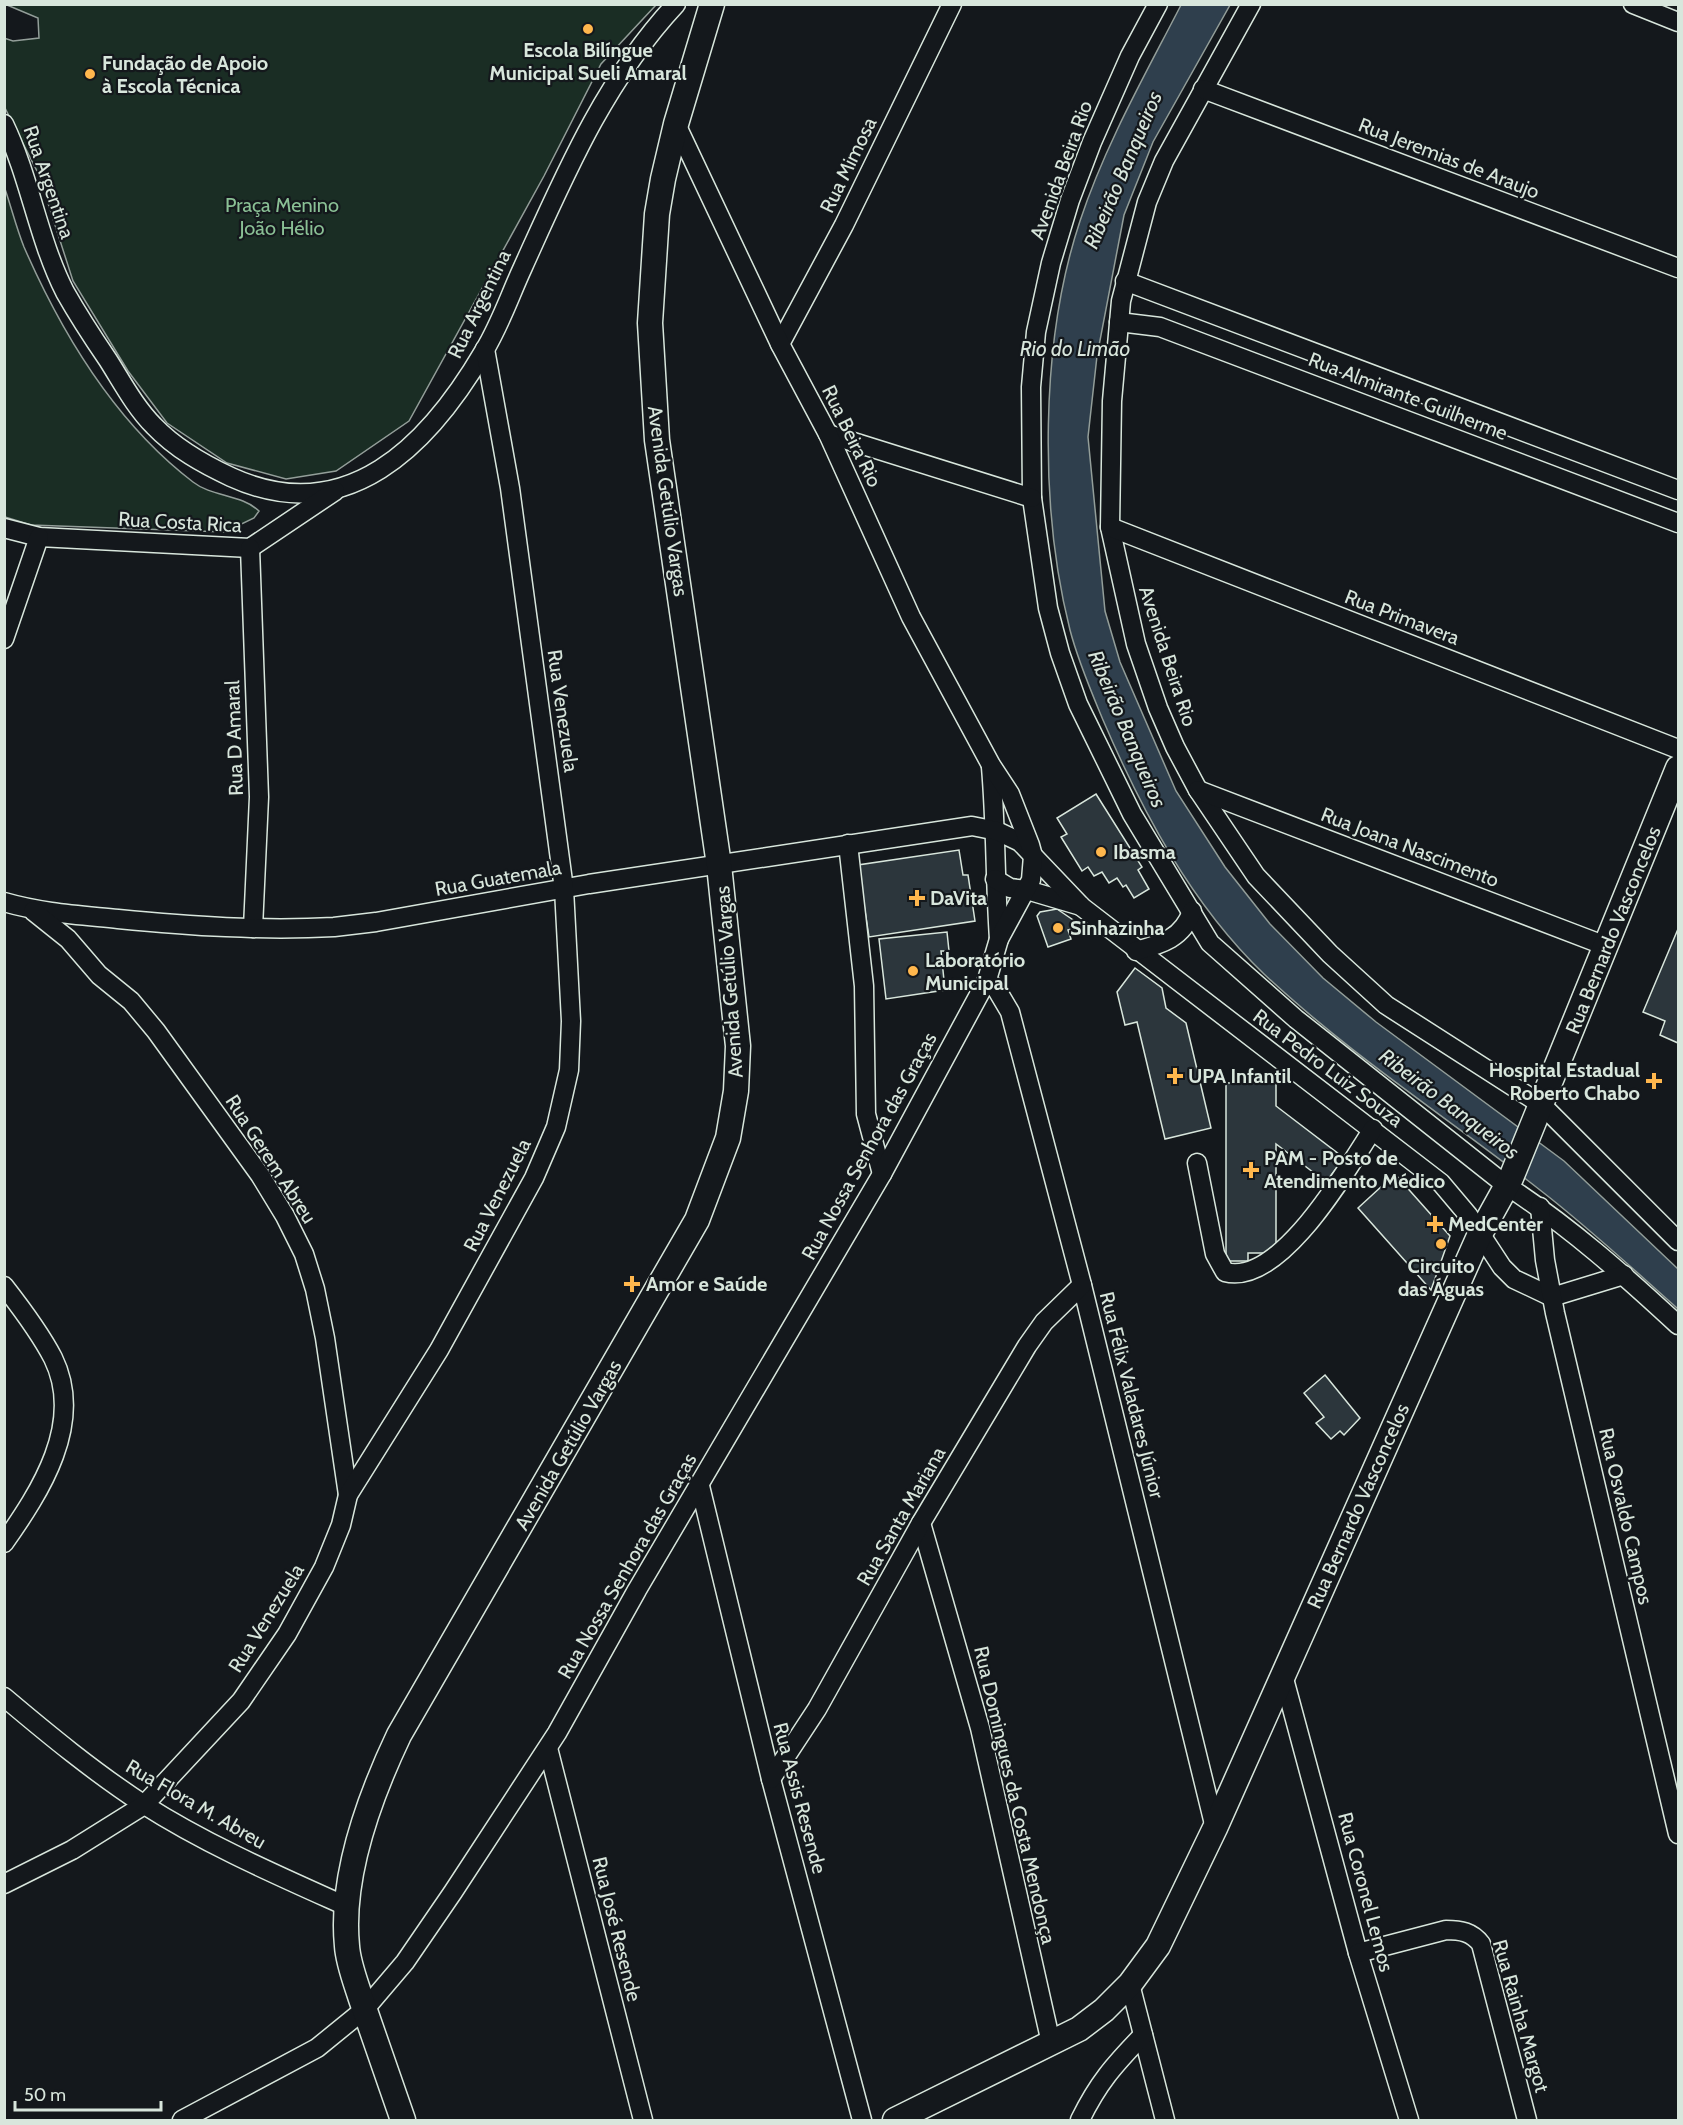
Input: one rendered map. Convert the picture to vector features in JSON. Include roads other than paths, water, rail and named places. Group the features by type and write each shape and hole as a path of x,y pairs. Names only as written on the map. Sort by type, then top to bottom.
{"main road":[{"name":"Avenida Getúlio Vargas","path":"404,2121 346,1947 348,1907 362,1830 377,1782 399,1734 698,1220 728,1138 736,1091 738,1046 719,865 657,440 652,372 651,314 657,214 676,124 705,8"},
{"name":"Rua Bernardo Vasconcelos","path":"895,2121 1051,2043 1104,2010 1130,1984 1158,1946 1215,1828 1480,1234 1509,1182 1678,768"}],"street":[{"name":"Rua Argentina","path":"4,124 18,153 54,266 65,291 153,426 177,447 208,467 246,484 277,493 298,495 337,490 358,483 407,451 435,424 485,349 590,125 647,35 676,4"},
{"name":"Rua Mimosa","path":"780,344 844,225 952,4"},
{"name":"Avenida Beira Rio","path":"1158,4 1130,56 1092,142 1051,263 1036,332 1031,387 1032,498 1048,608 1078,704 1132,814 1210,943 1296,1019 1509,1182 1624,1275 1678,1325"},
{"name":"Avenida Beira Rio","path":"1251,4 1203,89 1156,182 1125,281 1119,321 1109,455 1110,527 1136,644 1162,718 1198,790 1256,876 1330,954 1386,1005 1538,1115 1678,1241"},
{"path":"1633,4 1678,22"},
{"name":"Rua Jeremias de Araujo","path":"1203,89 1678,268"},
{"name":"Rua Beira Rio","path":"676,124 780,344 828,434 911,616 1018,812 1033,856 1027,890"},
{"name":"Rua Almirante Guilherme","path":"1125,281 1678,490"},
{"name":"Rua Almirante Guilherme","path":"1119,321 1160,327 1678,523"},
{"name":"Rua Venezuela","path":"4,1884 72,1851 144,1804 241,1701 287,1634 324,1567 341,1525 348,1495 375,1448 439,1350 534,1178 556,1127 569,1070 571,1022 564,889 512,498 485,349"},
{"path":"828,434 1032,498"},
{"name":"Rua Costa Rica","path":"4,528 39,537 250,548 337,490"},
{"name":"Rua Primavera","path":"1110,527 1678,749"},
{"path":"4,639 39,537"},
{"name":"Rua D Amaral","path":"250,548 259,797 253,928"},
{"name":"Rua Beira Rio","path":"991,765 997,831 996,870 1010,888 1027,890 1082,906"},
{"name":"Rua Joana Nascimento","path":"1198,790 1606,946"},
{"name":"Rua Guatemala","path":"4,902 33,911 178,924 297,929 376,922 564,889 972,826 997,831"},
{"name":"Rua Beira Rio","path":"997,831 1020,842 1082,906 1136,951"},
{"path":"848,844 864,986 866,1114 882,1174"},
{"path":"996,870 1019,856 1033,856"},
{"name":"Rua Nossa Senhora das Graças","path":"996,870 999,939"},
{"name":"Rua Nossa Senhora das Graças","path":"182,2121 209,2114 317,2048 365,2009 405,1962 548,1748 637,1590 882,1174 987,980 999,939 1027,890"},
{"name":"Rua Gerem Abreu","path":"33,911 68,939 99,975 131,1002 156,1031 260,1175 285,1216 304,1254 315,1289 325,1338 348,1495"},
{"path":"1136,951 1160,944 1175,936 1188,923 1192,911"},
{"path":"1166,971 1164,952 1177,939 1192,936 1210,943"},
{"name":"Rua Pedro Luiz Souza","path":"1136,951 1166,971 1287,1067 1373,1129 1441,1183 1502,1267 1514,1279 1552,1297"},
{"name":"Rua Félix Valadares Júnior","path":"987,980 997,990 1010,1012 1082,1285 1215,1828"},
{"path":"1197,1163 1218,1263 1225,1272 1241,1273 1269,1262 1285,1247 1316,1212 1373,1129"},
{"name":"Rua Osvaldo Campos","path":"1540,1207 1545,1260 1552,1297 1678,1834"},
{"path":"1552,1297 1624,1275"},
{"name":"Rua Santa Mariana","path":"771,1779 817,1709 921,1523 1027,1346 1044,1322 1082,1285"},
{"path":"4,1286 25,1313 54,1360 62,1392 63,1417 54,1461 35,1499 4,1543"},
{"name":"Rua Assis Resende","path":"700,1486 771,1779 862,2121"},
{"name":"Rua Domingues da Costa Mendonça","path":"921,1523 980,1728 1051,2043"},
{"name":"Rua Coronel Lemos","path":"1283,1675 1358,1953 1409,2121"},
{"name":"Rua Flora M. Abreu","path":"4,1697 65,1749 144,1804 264,1869 348,1907"},
{"name":"Rua José Resende","path":"548,1748 643,2121"},
{"name":"Rua Rainha Margot","path":"1358,1953 1446,1930 1459,1930 1476,1937 1481,1944 1527,2121"},
{"path":"1130,1984 1165,2121"},
{"path":"1080,2121 1095,2090 1112,2067 1143,2035"}],"water":[{"name":"Rio do Limão","path":"1181,5 1230,5 1153,142 1124,215 1097,356 1088,437 1105,611 1120,662 1176,791 1225,867 1270,924 1323,978 1376,1022 1564,1161 1678,1269 1678,1309 1558,1204 1364,1059 1296,1003 1238,947 1191,887 1152,822 1118,754 1085,676 1070,630 1053,531 1048,424 1057,318 1067,268 1080,221 1101,165"}],"place":[{"name":"Escola Bilíngue Municipal Sueli Amaral","path":"588,29"},
{"name":"Fundação de Apoio à Escola Técnica","path":"90,74"},
{"name":"Ibasma","path":"1101,852"},
{"name":"DaVita","path":"917,898"},
{"name":"Sinhazinha","path":"1058,928"},
{"name":"Laboratório Municipal","path":"913,971"},
{"name":"UPA Infantil","path":"1175,1076"},
{"name":"Hospital Estadual Roberto Chabo","path":"1654,1081"},
{"name":"PAM - Posto de Atendimento Médico","path":"1251,1170"},
{"name":"MedCenter","path":"1435,1224"},
{"name":"Circuito das Águas","path":"1441,1244"},
{"name":"Amor e Saúde","path":"632,1284"}],"water label":[{"name":"Ribeirão Banqueiros","path":"1123,170"},
{"name":"Ribeirão Banqueiros","path":"1127,729"},
{"name":"Ribeirão Banqueiros","path":"1449,1104"}],"park label":[{"name":"Praça Menino João Hélio","path":"282,216"}]}
